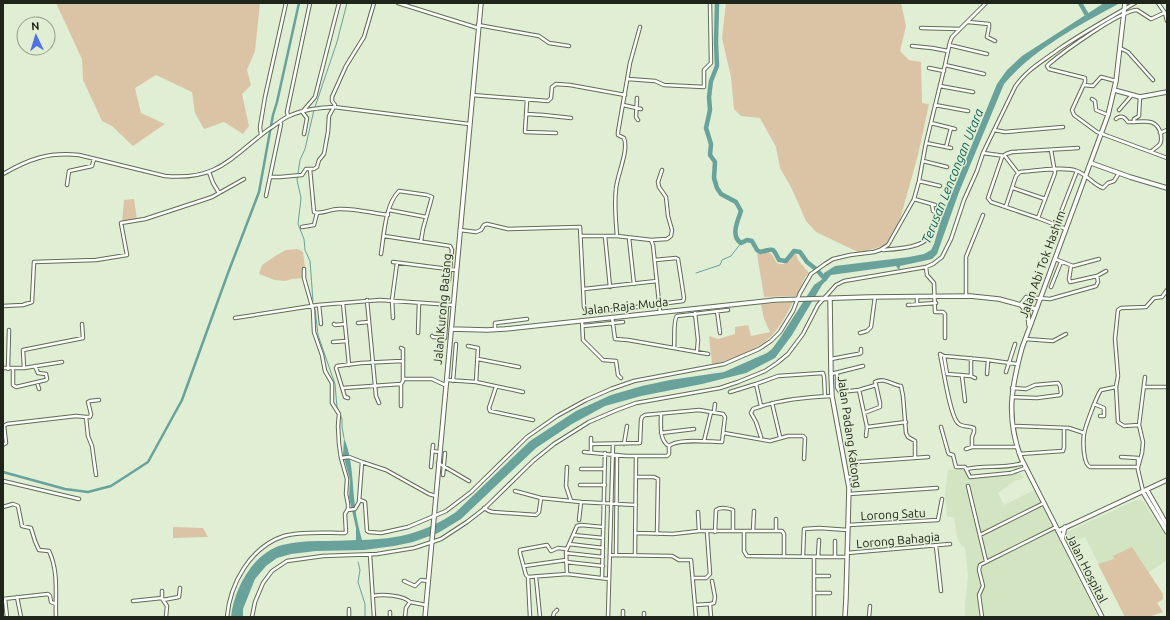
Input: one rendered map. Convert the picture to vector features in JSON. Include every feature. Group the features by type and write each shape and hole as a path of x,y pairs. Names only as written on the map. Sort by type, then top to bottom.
{"street":[{"path":"261,135 260,127 264,105 286,3"},
{"path":"288,116 310,3"},
{"path":"303,111 315,97 339,3"},
{"path":"271,177 302,176 306,169 316,168 319,160 323,157 327,140 329,116 334,107 332,97 346,66 364,38 374,3"},
{"path":"398,3 478,27 539,36 549,43 569,46"},
{"name":"Jalan Kurong Batang","path":"425,617 435,518 438,463 471,95 481,3"},
{"path":"628,79 655,81 664,85 704,87 704,70 710,63 710,3"},
{"path":"880,250 888,245 914,200 935,104 952,38 986,3"},
{"path":"252,617 257,597 265,580 272,571 287,561 330,556 358,554 370,555 414,548 432,543 452,533 484,508 533,461 554,444 589,422 636,403 724,386 755,376 769,369 788,354 803,334 818,305 828,298 834,287 840,282 926,267 938,261 946,250 951,239 964,200 977,172 983,153 1015,87 1023,76 1033,67 1085,31 1125,5 1135,3"},
{"path":"1158,3 1167,21"},
{"name":"Jalan Abi Tok Hashim","path":"1056,527 1019,454 1013,426 1011,397 1012,388 1017,364 1025,339 1108,114 1116,81 1125,5"},
{"path":"1164,13 1151,20 1137,10 1124,14 1069,48 1048,65 1049,69 1085,77 1086,80 1084,85 1072,108 1074,115 1084,123 1102,133 1167,158"},
{"path":"968,22 989,24 990,27 986,37 995,41"},
{"path":"617,236 615,193 618,174 622,165 625,142 624,138 618,135 618,132 630,63 640,27"},
{"path":"921,28 961,29"},
{"path":"949,45 987,54"},
{"path":"912,46 948,51"},
{"path":"1120,48 1128,52 1152,80"},
{"path":"945,65 984,74"},
{"path":"929,68 944,71"},
{"path":"1084,85 1093,86 1101,77 1116,81"},
{"path":"471,95 548,101 551,98 553,86 556,84 570,85 625,95"},
{"path":"940,86 973,92"},
{"path":"1114,90 1140,97 1167,92"},
{"path":"1119,110 1132,95"},
{"path":"1134,122 1134,119 1139,116 1140,97"},
{"path":"637,98 636,117 638,120"},
{"path":"1092,99 1095,101 1096,110 1108,114"},
{"path":"527,100 525,132 556,133"},
{"path":"935,104 968,111"},
{"path":"623,105 641,109"},
{"path":"3,174 28,160 46,156 68,154 165,176 188,176 209,172 231,161 261,135 288,116 303,111 320,108 334,107 469,124"},
{"path":"303,111 307,118 304,134"},
{"path":"526,114 571,118"},
{"path":"1116,119 1124,117 1128,122 1147,121 1156,125 1160,129 1161,143 1151,152"},
{"path":"266,196 271,177 281,124 280,122"},
{"path":"931,123 955,129"},
{"path":"994,130 1005,132 1063,127"},
{"path":"946,147 951,128"},
{"path":"1160,133 1167,130"},
{"path":"926,143 951,148"},
{"path":"1066,229 1006,206 991,202 988,199 1003,156 1012,152 1078,148"},
{"path":"1038,218 1055,173 1051,150"},
{"path":"983,153 1005,156 1018,173"},
{"path":"68,185 69,171 93,165 94,159"},
{"path":"923,161 948,167"},
{"path":"1091,163 1167,188"},
{"path":"310,169 314,212 317,213"},
{"path":"1018,173 1069,169 1085,175 1103,188 1108,183 1114,181 1119,173"},
{"path":"581,236 617,236 651,240 671,236 672,230 668,216 666,197 659,187 658,182 662,170"},
{"path":"1056,225 1077,171"},
{"path":"209,172 213,183 219,192"},
{"path":"1006,206 1018,173"},
{"path":"3,306 24,305 32,302 34,262 96,260 127,254 120,223 145,219 200,201 244,179"},
{"path":"919,181 940,186"},
{"path":"1013,188 1045,200"},
{"path":"381,254 392,199 399,191 428,195 433,198 426,217 421,241"},
{"path":"914,200 935,206"},
{"path":"359,500 365,502 367,531 369,532 381,533 408,527 435,518 471,492 527,437 573,406 611,389 634,381 724,364 766,345 776,336 784,325 811,274 827,262 838,258 919,244 930,236 936,213 933,211 932,204"},
{"path":"317,213 331,209 345,209 388,215"},
{"path":"389,210 426,217"},
{"path":"302,227 314,225 317,213"},
{"path":"966,296 966,257 983,215"},
{"path":"460,230 476,232 481,230 484,225 487,224 508,229 578,226 581,228 584,307 587,312 590,313 682,301 684,298 678,259 655,260"},
{"path":"384,236 448,245 452,247 449,280"},
{"path":"605,236 610,287"},
{"path":"628,238 634,284"},
{"path":"651,240 655,260 660,312"},
{"path":"1055,259 1071,266 1099,259"},
{"path":"392,262 456,270"},
{"path":"1051,287 1061,262"},
{"path":"393,318 392,300 397,263"},
{"path":"1071,266 1070,282 1097,276 1106,271"},
{"path":"926,267 927,275 934,283 936,303 935,312 943,312 945,314 945,338"},
{"path":"304,269 304,278 314,317 314,332 322,355 325,371 332,383 332,403 339,414 338,426 342,458 347,479 350,510"},
{"path":"1030,327 1028,314 1021,305 1026,297 1052,299 1096,286 1098,282 1097,276"},
{"path":"584,290 657,281"},
{"path":"1139,425 1124,426 1118,422 1116,387 1118,376 1115,335 1118,309 1146,307 1154,298 1162,297 1167,290"},
{"path":"917,296 917,304"},
{"name":"Jalan Raja Muda","path":"451,328 495,330 751,302 818,298 917,296 987,297 1036,309"},
{"path":"860,333 867,331 871,327 875,297"},
{"name":"Jalan Padang Katong","path":"828,298 832,396 849,494 845,617"},
{"path":"367,300 376,396 379,403"},
{"path":"235,318 311,306 367,300 392,300 453,305"},
{"path":"343,303 349,364"},
{"path":"418,333 420,303"},
{"path":"908,305 936,303"},
{"path":"319,305 321,324"},
{"path":"432,336 445,338 447,305"},
{"path":"695,308 698,340 696,352"},
{"path":"674,348 675,318 678,315 728,310"},
{"path":"717,311 720,333"},
{"path":"612,317 615,339 708,354"},
{"path":"495,330 495,323 527,320"},
{"path":"582,320 584,341 603,360 616,361 618,375 621,378"},
{"path":"358,323 369,322"},
{"path":"583,326 623,322"},
{"path":"24,368 23,350 82,338 84,335 82,324"},
{"path":"334,324 345,324"},
{"path":"8,330 8,369"},
{"path":"1025,339 1053,340 1066,334"},
{"path":"332,342 347,342"},
{"path":"453,381 456,344"},
{"path":"1006,372 1015,344"},
{"path":"468,346 478,348 476,382"},
{"path":"400,406 401,384 403,379 402,348"},
{"path":"831,359 858,354 861,353 861,349"},
{"path":"972,447 974,428 959,424 953,414 944,382 940,354 944,356 1010,362 1017,364"},
{"path":"944,356 948,374 971,376 975,378"},
{"path":"971,358 971,376"},
{"path":"478,359 519,368"},
{"path":"987,374 988,360"},
{"path":"348,398 345,397 336,368 349,364 402,361"},
{"path":"3,368 24,368 62,362"},
{"path":"13,369 14,387 47,379 46,374 38,372 35,366"},
{"path":"831,374 863,366"},
{"path":"837,372 838,391 841,393 876,385 877,381 882,380 895,386 901,386 907,436 915,441 915,457"},
{"path":"730,392 778,376 823,373 825,396"},
{"path":"962,376 964,401"},
{"path":"1138,467 1143,442 1139,425 1146,377"},
{"path":"403,379 432,379 446,382 476,382 523,392"},
{"path":"37,382 39,389"},
{"path":"1011,397 1037,398 1060,395 1062,393 1058,383 1035,385 1026,389 1012,388"},
{"path":"343,388 401,384"},
{"path":"756,384 761,406"},
{"path":"864,413 880,408 876,385"},
{"path":"496,387 489,408 490,411 533,420"},
{"path":"1116,387 1100,391 1094,404 1084,433 1084,452 1088,467 1138,467"},
{"path":"1144,387 1167,387"},
{"path":"859,390 867,427 866,436"},
{"path":"760,437 756,422 751,413 752,410 772,403 832,396"},
{"path":"3,445 6,443 4,426 7,424 76,416 90,417 91,414 88,406 89,402 98,400"},
{"path":"772,403 780,437"},
{"path":"704,441 715,404"},
{"path":"1094,404 1105,408 1104,416 1100,416"},
{"path":"591,444 640,443 641,420 643,416 699,410 725,415 722,442 691,441 672,444 669,447"},
{"path":"584,452 636,456 667,456 669,454 669,447 666,445 661,433 660,414"},
{"path":"86,417 88,439 92,446 96,475"},
{"path":"867,427 906,422"},
{"path":"624,444 627,426"},
{"path":"1013,426 1064,428 1084,433"},
{"path":"941,427 948,452 949,454 953,455 956,467 964,467 967,469 980,466 1007,467 1023,463"},
{"path":"1019,454 1064,450 1064,428"},
{"path":"661,433 694,429"},
{"path":"724,433 765,441 793,435 805,436 804,459"},
{"path":"591,438 591,452"},
{"path":"608,617 610,504 613,444"},
{"path":"431,467 433,445"},
{"path":"966,449 972,447 1017,447"},
{"path":"432,451 439,452"},
{"path":"443,475 445,453"},
{"path":"602,578 605,453"},
{"path":"616,554 617,455"},
{"path":"635,555 636,456"},
{"path":"1121,456 1137,457 1144,490 1167,532"},
{"path":"342,458 349,457 386,470 429,494 436,496"},
{"path":"847,477 852,477 854,475 855,463 857,462 928,457"},
{"path":"227,617 230,597 235,582 244,567 256,553 283,536 346,533 345,514 350,510 355,509 359,500 362,462"},
{"path":"438,463 469,481"},
{"path":"567,467 566,486 571,501"},
{"path":"967,469 970,477 1011,473 1026,468"},
{"path":"581,469 604,469"},
{"path":"636,477 656,477 658,480 657,534"},
{"path":"1056,527 1065,527 1167,480"},
{"path":"3,481 79,499"},
{"path":"580,485 605,485"},
{"path":"968,486 986,561"},
{"path":"849,494 937,488"},
{"path":"1144,490 1167,525"},
{"path":"515,491 541,498 636,505"},
{"path":"484,508 493,512 536,515 540,512 541,498"},
{"name":"Lorong Satu","path":"803,556 804,528 848,528 938,520 942,499"},
{"path":"579,520 581,502"},
{"path":"980,535 1044,503"},
{"path":"3,507 13,504 18,506 22,526 31,528 40,551 49,552 53,560 56,573 56,617"},
{"path":"715,532 716,510 718,508 733,510 733,531"},
{"path":"753,531 754,511"},
{"path":"698,512 698,532"},
{"path":"776,520 776,531"},
{"path":"566,574 566,553 576,527 579,525 603,527"},
{"path":"982,617 979,597 983,586 979,568 980,565 1056,527 1065,527"},
{"name":"Jalan Hospital","path":"1056,527 1102,617"},
{"path":"1062,539 1065,527"},
{"name":"Lorong Bahagia","path":"744,531 744,551 746,555 835,557 950,544"},
{"path":"636,533 657,534 782,531 784,533 784,556"},
{"path":"694,578 706,578 710,574 707,532"},
{"path":"573,535 603,538"},
{"path":"818,557 819,540"},
{"path":"835,541 835,557"},
{"path":"569,544 603,548"},
{"path":"530,617 528,577 526,575 520,553 521,549 547,545 552,550 558,548 567,549"},
{"path":"936,546 941,591"},
{"path":"566,553 603,558"},
{"path":"610,554 672,556 679,560 690,559 692,561 694,578 696,617"},
{"path":"370,555 374,617"},
{"path":"814,557 814,617"},
{"path":"524,566 566,561 603,566"},
{"path":"528,577 566,574 609,579"},
{"path":"814,576 829,576"},
{"path":"536,577 540,617"},
{"path":"404,581 415,586 421,580 428,580"},
{"path":"695,605 710,604 715,601 712,581"},
{"path":"133,601 179,597 180,588"},
{"path":"162,591 163,599 167,606 166,617"},
{"path":"814,593 830,593"},
{"path":"7,617 4,599 48,594 51,602 56,604"},
{"path":"373,596 381,595 399,597 410,602 426,605"},
{"path":"17,597 21,617"},
{"path":"405,617 404,612 410,602"},
{"path":"710,604 711,617"},
{"path":"869,617 870,606"},
{"path":"349,609 349,617"},
{"path":"553,617 557,610"},
{"path":"623,611 623,617"},
{"path":"390,612 390,617"}],"shaded area":[{"path":"56,3 260,3 255,51 247,70 251,85 242,94 249,126 243,134 224,122 204,129 195,113 192,92 156,75 135,88 141,113 165,124 133,146 112,126 102,121 83,80 82,59"},
{"path":"726,3 901,3 906,26 900,51 909,60 921,62 922,103 929,104 918,155 899,223 886,245 860,253 816,232 806,221 792,189 780,168 776,147 760,118 741,116 734,109 731,77 722,38"},
{"path":"134,199 137,220 122,222 124,200"},
{"path":"298,249 303,252 305,267 303,271 304,278 285,281 275,280 259,274 262,265 277,255 286,250"},
{"path":"768,251 778,264 790,261 792,253 796,254 798,260 809,273 805,277 797,296 764,297 757,254"},
{"path":"793,302 779,327 761,345 741,355 712,364 709,336 718,339 735,334 735,327 748,325 751,336 770,332 764,319 761,304"},
{"path":"948,470 966,470 968,478 1020,473 1024,478 1014,481 998,493 1004,505 1034,490 1098,617 965,617 968,575 965,548 959,542 957,537 954,517 947,517 945,494"},
{"path":"1136,500 1143,501 1167,538 1167,560 1148,573 1163,594 1163,599 1157,603 1163,612 1148,617 1125,617 1085,537 1068,544 1065,537 1067,532"},
{"path":"173,527 203,528 208,537 173,538"},
{"path":"1132,547 1163,594 1163,599 1157,603 1163,612 1148,617 1125,617 1098,564 1114,559 1113,556"}],"water":[{"path":"1104,3 1120,3 1074,29 1043,49 1028,60 1004,84 959,192 937,254 932,259 900,266 899,270 896,266 831,275 822,285 792,335 775,358 746,373 702,384 641,396 605,406 572,424 536,448 461,519 438,533 413,542 394,546 364,550 316,551 291,554 277,558 266,566 255,579 243,609 243,617 231,617 236,595 247,574 262,556 272,549 291,543 309,541 356,540 356,528 349,497 350,480 343,455 344,438 351,463 355,510 362,540 411,534 433,525 456,512 530,441 576,411 611,395 642,386 670,380 724,372 767,353 780,338 814,285 824,278 824,273 835,266 909,257 924,254 931,250 941,220 997,84 1007,70 1022,56"}],"waterway":[{"path":"3,472 65,489 88,492 111,486 148,462 182,400 259,192 273,115 299,3"},
{"path":"315,107 337,42 347,3"},
{"path":"717,3 717,66 711,81 709,97 710,110 706,128 711,144 710,155 715,162 714,178 717,188 721,194 736,202 741,211 735,232 741,243 747,240 752,241 757,250 760,252 772,250 775,252 779,260 786,261 794,251 800,252 807,262 825,279"},
{"path":"1080,3 1088,17"},
{"path":"313,301 310,261 305,250 304,239 298,224 301,198 297,180 300,160 305,149 314,110"},
{"path":"696,273 720,265 722,260 731,256 741,243"},
{"path":"315,309 318,335 335,384 337,407 342,419 344,438"},
{"path":"358,562 360,570 358,582 365,604 365,617"}],"water label":[{"name":"Terusan Lencongan Utara","path":"952,176"}]}
